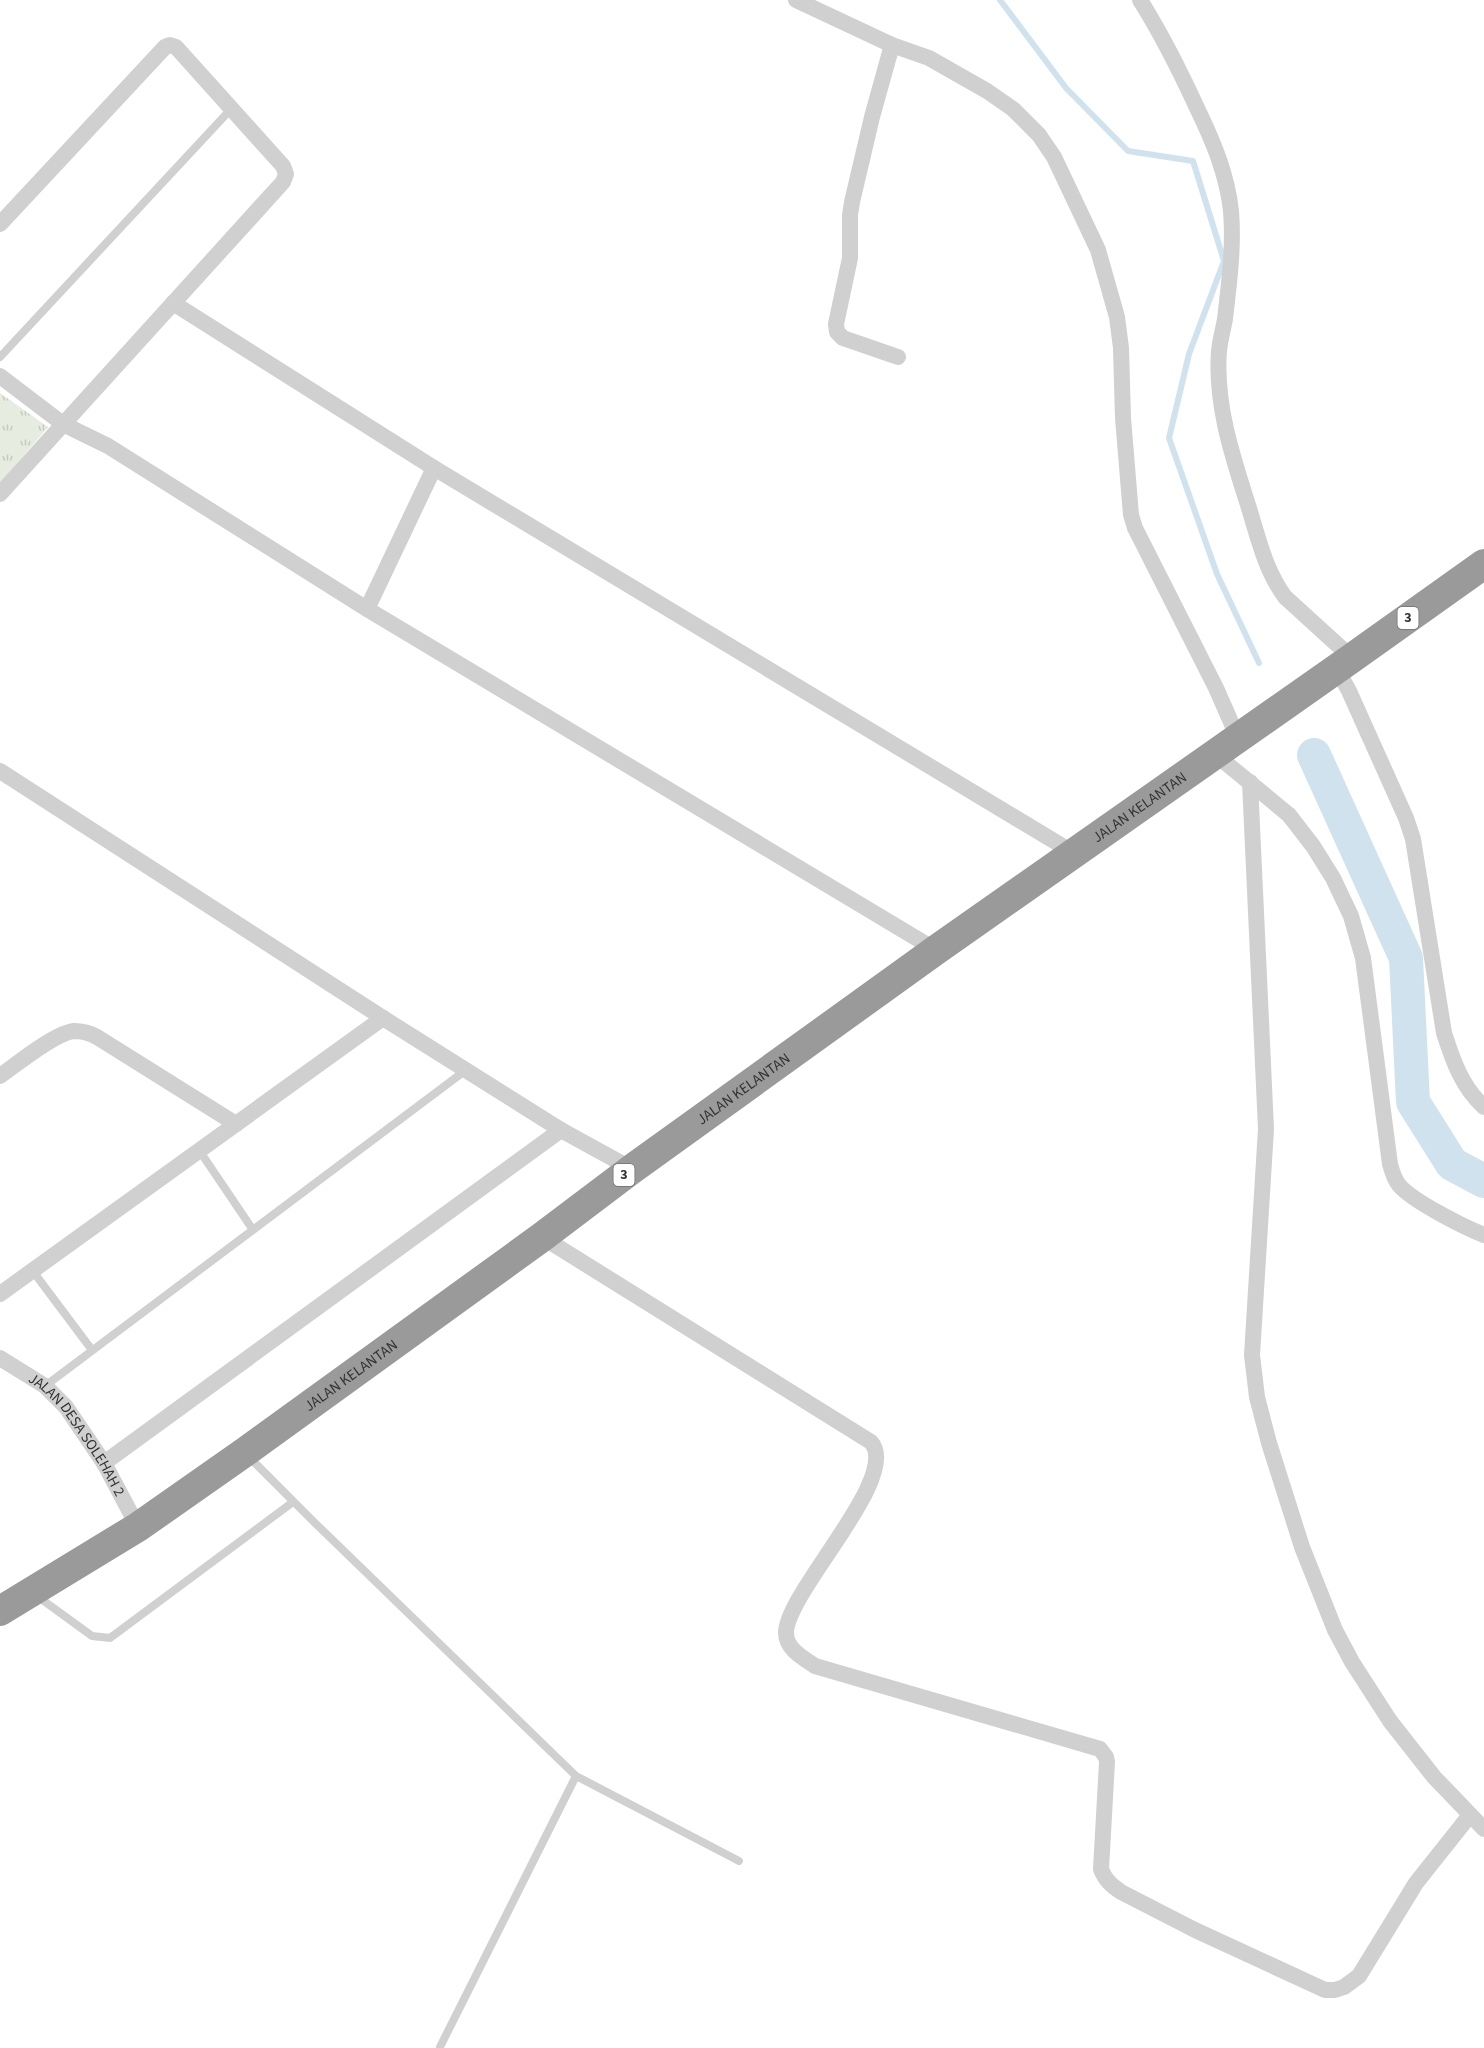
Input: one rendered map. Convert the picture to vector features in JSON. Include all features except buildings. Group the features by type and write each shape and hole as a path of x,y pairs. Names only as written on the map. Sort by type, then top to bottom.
{"highway":[{"name":"JALAN KELANTAN","path":"0,1611 138,1527 245,1452 936,950 1484,564"}],"street":[{"path":"796,0 892,45 929,58 987,91 1013,109 1039,135 1054,157 1098,250 1117,317 1122,348 1123,418 1133,521 1216,688 1232,742 1250,782 1266,1129 1263,1209 1252,1344 1257,1397 1302,1547 1335,1630 1352,1662 1390,1721 1434,1777 1484,1829"},
{"path":"1140,0 1165,39 1213,141 1226,180 1231,211 1232,242 1225,321 1220,349 1219,380 1229,442 1263,557 1276,585 1340,667 1406,818 1415,851 1444,1034 1464,1083 1484,1107"},
{"path":"0,224 165,47 170,45 176,47 231,108 283,166 286,174 283,182 0,494"},
{"path":"892,45 852,202 850,258 836,324 837,332 843,338 898,357"},
{"path":"173,303 434,468 1074,853"},
{"path":"0,376 63,424 108,446 367,609 936,950"},
{"path":"367,609 434,468"},
{"path":"0,771 383,1018 561,1130 632,1169"},
{"path":"1250,782 1289,815 1307,838 1333,879 1351,916 1363,958 1390,1164 1395,1178 1407,1193 1466,1228 1484,1235"},
{"path":"0,1294 383,1018"},
{"path":"0,1076 58,1036 72,1031 85,1032 97,1037 236,1124"},
{"path":"104,1463 561,1130"},
{"path":"542,1237 871,1442 877,1456 870,1481 837,1541 797,1604 786,1632 789,1645 815,1666 1100,1749 1107,1762 1101,1869 1110,1885 1121,1892 1244,1954 1325,1990 1335,1990 1344,1987 1359,1976 1416,1883 1470,1815"},
{"name":"JALAN DESA SOLEHAH 2","path":"0,1358 45,1386 66,1407 104,1463 138,1527"}],"lane":[{"path":"0,357 231,108"},
{"path":"45,1386 466,1070"},
{"path":"200,1150 253,1230"},
{"path":"32,1269 92,1350"},
{"path":"245,1452 293,1502 576,1776 739,1861"},
{"path":"32,1592 92,1636 110,1638 293,1502"},
{"path":"440,2047 576,1776"}],"green space":[{"path":"0,393 48,427 0,483"}],"waterway":[{"path":"1000,0 1066,88 1128,151 1193,161 1224,261 1189,354 1169,438 1217,574 1259,663"},
{"path":"1314,755 1406,958 1413,1102 1452,1164 1484,1181"}]}
